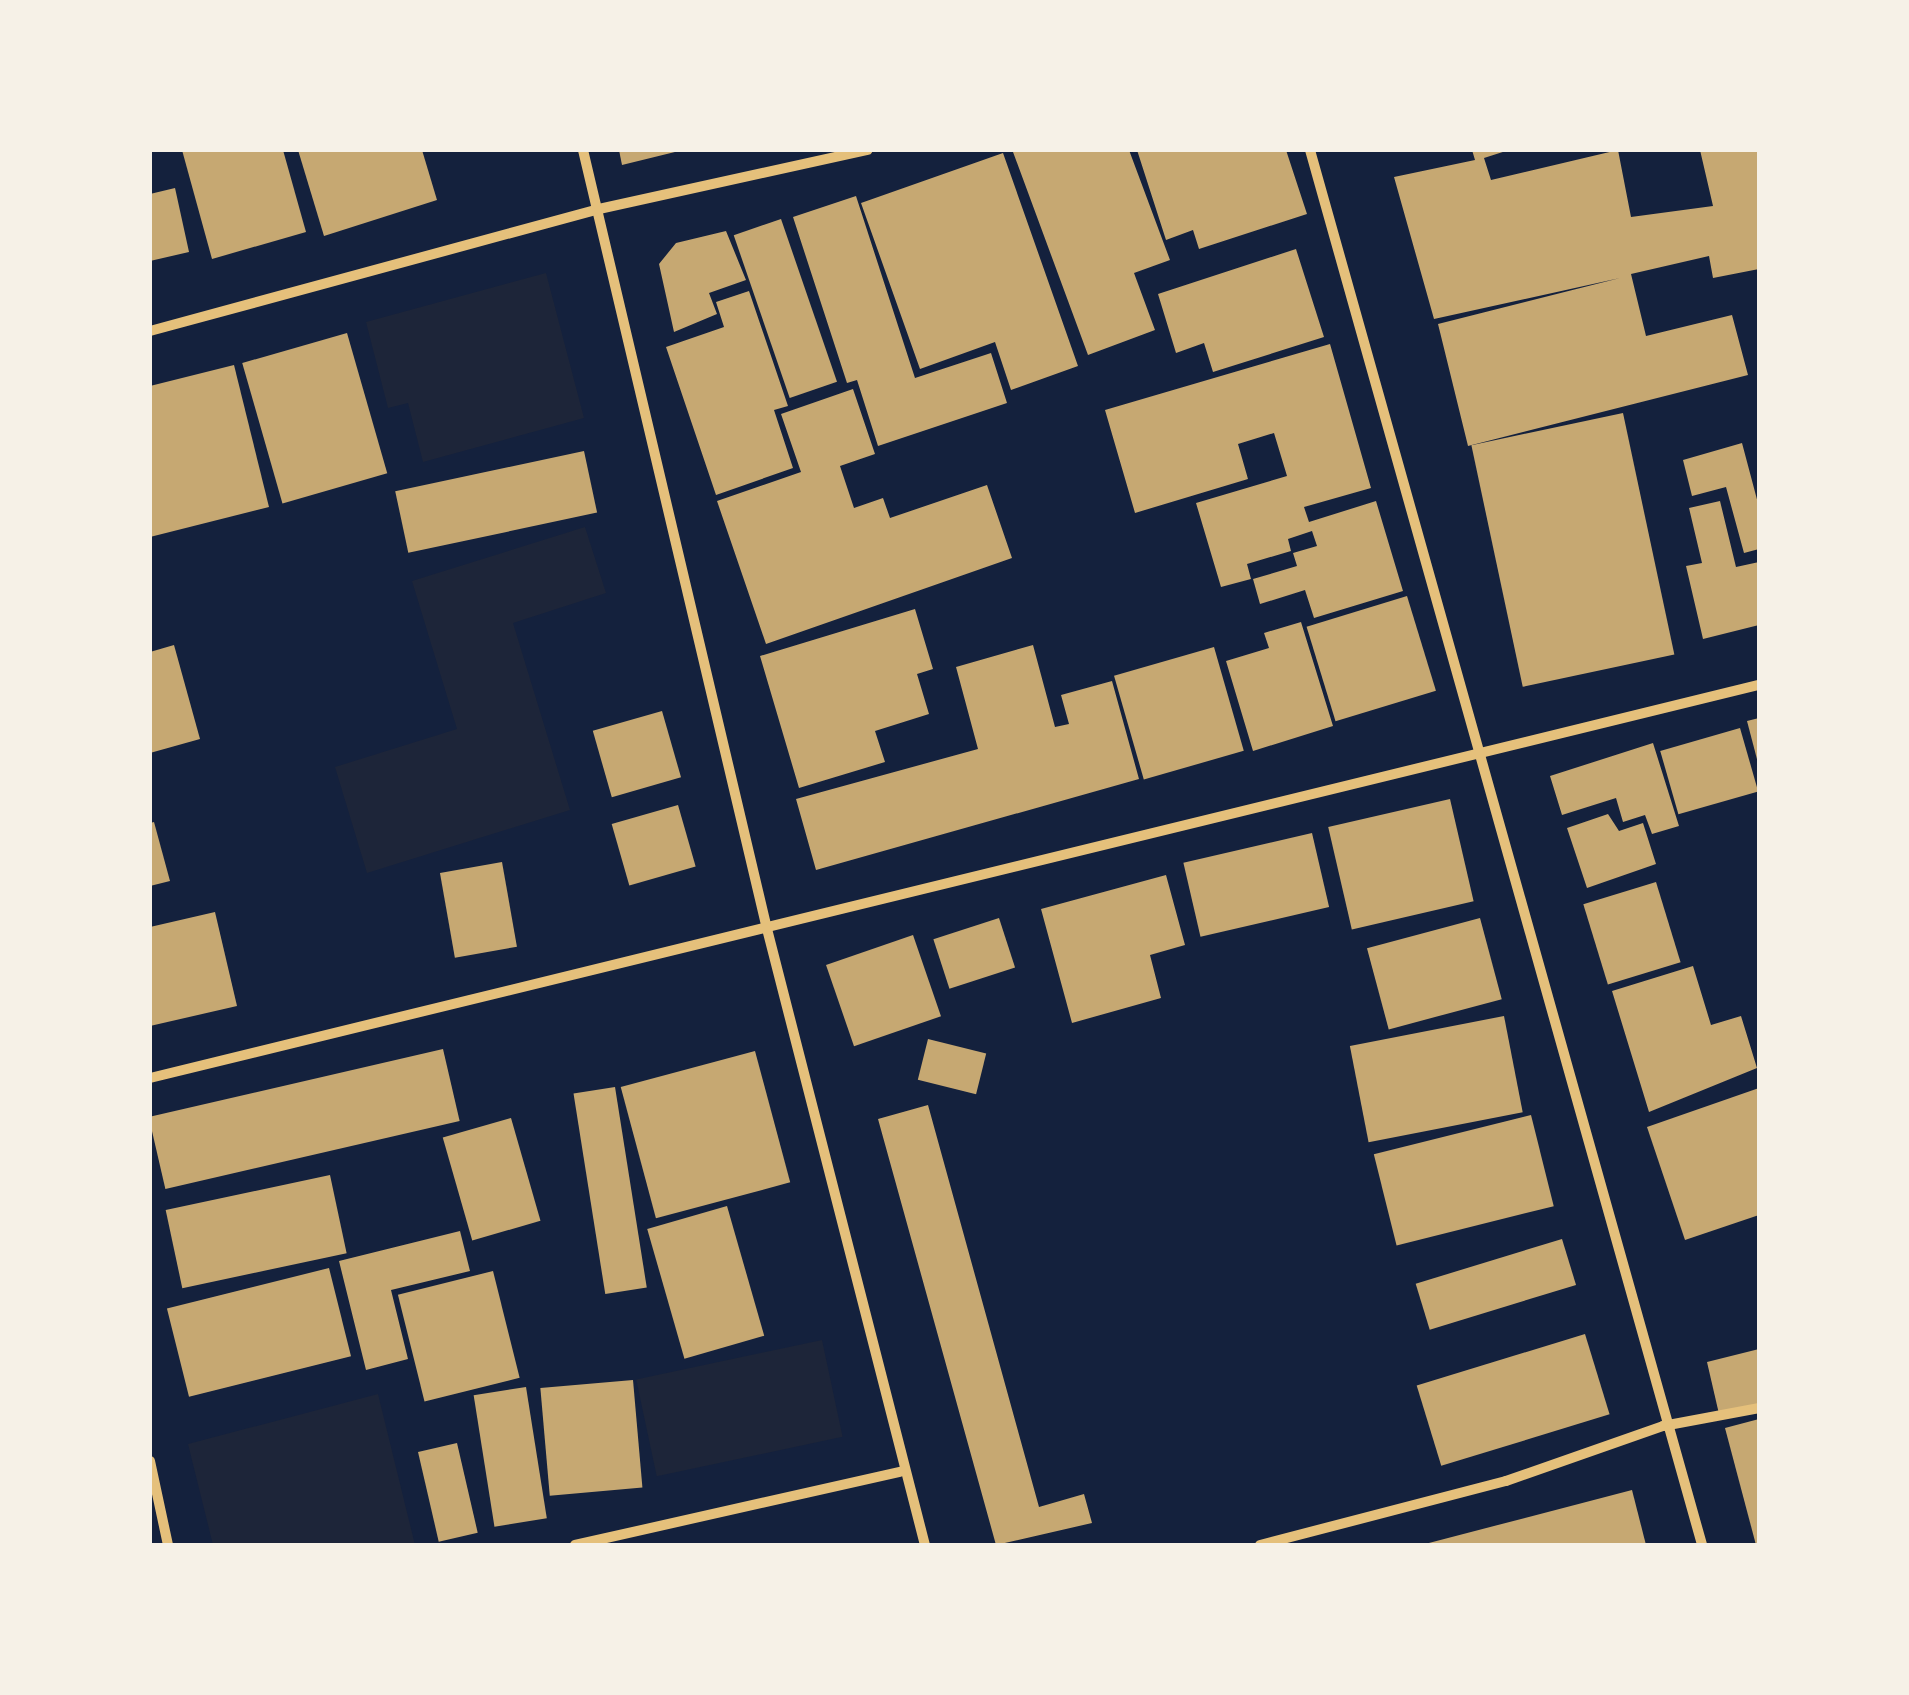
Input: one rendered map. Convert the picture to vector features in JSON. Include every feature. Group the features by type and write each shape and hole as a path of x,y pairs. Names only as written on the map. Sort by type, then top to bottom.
{"street":[{"path":"582,150 900,1472 925,1545"},
{"path":"150,332 599,208 868,150"},
{"path":"1310,150 1663,1426 1702,1545"},
{"path":"150,1078 1478,748 1759,685"},
{"path":"1260,1545 1506,1480 1663,1426 1759,1408"},
{"path":"150,1461 168,1545"},
{"path":"575,1545 900,1472"}],"shaded area":[{"path":"546,273 584,418 423,462 408,403 388,408 366,322"},
{"path":"585,527 606,593 513,623 570,810 367,873 335,767 457,729 412,581"},
{"path":"822,1340 843,1437 657,1476 636,1380"},
{"path":"378,1394 415,1545 213,1545 188,1444"}],"building":[{"path":"182,150 283,150 306,232 212,259"},
{"path":"298,150 422,150 437,200 324,236"},
{"path":"619,150 679,150 679,151 622,165"},
{"path":"1129,150 1170,260 1134,273 1155,330 1088,355 1013,152"},
{"path":"1137,150 1286,150 1307,214 1199,249 1193,230 1166,240"},
{"path":"1472,150 1509,150 1484,158 1491,180 1618,150 1631,217 1713,206 1700,150 1759,150 1759,269 1713,278 1709,256 1631,274 1646,336 1732,315 1748,375 1468,446 1438,324 1620,278 1434,319 1394,177 1475,160"},
{"path":"1003,153 1078,366 1011,390 995,342 920,369 861,203"},
{"path":"175,188 189,252 150,261 150,194"},
{"path":"856,196 915,378 991,353 1007,403 878,446 857,380 847,383 793,217"},
{"path":"781,219 837,382 790,398 734,235"},
{"path":"726,231 746,280 709,293 717,314 674,332 659,264 676,243"},
{"path":"1296,249 1324,337 1213,372 1204,343 1176,353 1158,294"},
{"path":"749,291 788,406 774,410 793,468 716,495 666,347 724,327 716,302"},
{"path":"347,333 387,473 282,503 242,363"},
{"path":"1330,344 1371,488 1304,507 1309,522 1376,501 1403,591 1314,618 1305,590 1260,604 1253,579 1297,566 1293,553 1317,546 1312,531 1288,539 1291,551 1247,564 1251,579 1221,587 1196,503 1287,476 1274,433 1238,444 1248,479 1135,513 1105,410"},
{"path":"234,365 269,507 150,537 150,386"},
{"path":"853,389 875,454 840,466 854,508 883,498 890,518 987,485 1012,558 766,644 717,501 801,472 781,414"},
{"path":"1623,413 1674,655 1523,687 1471,445"},
{"path":"1742,443 1759,507 1759,549 1744,553 1726,487 1692,496 1683,460"},
{"path":"584,451 597,513 408,553 395,491"},
{"path":"1720,501 1736,567 1759,562 1759,625 1703,639 1686,566 1702,563 1689,508"},
{"path":"1407,596 1436,691 1336,721 1307,627"},
{"path":"915,609 933,669 917,674 929,714 875,731 885,762 799,788 760,656"},
{"path":"1301,622 1333,726 1253,751 1226,661 1269,648 1264,633"},
{"path":"174,645 200,739 150,753 150,652"},
{"path":"1033,645 1055,727 1069,724 1061,695 1112,681 1139,779 816,870 796,799 978,749 956,667"},
{"path":"1214,647 1244,751 1144,779 1114,676"},
{"path":"662,711 681,777 612,797 593,731"},
{"path":"1759,718 1759,763 1758,763 1747,721"},
{"path":"1740,728 1758,791 1678,814 1660,751"},
{"path":"1653,743 1679,826 1652,834 1645,815 1623,822 1616,798 1562,815 1550,776"},
{"path":"1450,799 1474,901 1352,929 1328,827"},
{"path":"678,805 696,867 629,886 612,824"},
{"path":"1608,814 1619,831 1643,823 1656,864 1587,888 1567,828"},
{"path":"154,822 170,881 150,886 150,823"},
{"path":"1312,833 1329,907 1200,937 1183,863"},
{"path":"502,862 517,947 455,958 440,873"},
{"path":"1166,875 1185,945 1150,955 1161,998 1072,1023 1041,909"},
{"path":"1656,882 1681,962 1608,985 1583,904"},
{"path":"215,912 237,1006 150,1026 150,927"},
{"path":"999,918 1015,967 949,989 933,939"},
{"path":"1480,918 1502,999 1389,1029 1367,948"},
{"path":"913,935 941,1016 854,1046 826,965"},
{"path":"1693,966 1711,1025 1741,1016 1757,1068 1649,1112 1612,991"},
{"path":"1504,1016 1523,1112 1369,1142 1350,1046"},
{"path":"928,1039 986,1054 976,1094 918,1080"},
{"path":"443,1049 460,1121 165,1189 150,1117"},
{"path":"755,1051 790,1182 656,1218 621,1087"},
{"path":"615,1087 647,1288 605,1294 574,1094"},
{"path":"1759,1088 1759,1215 1685,1240 1647,1127"},
{"path":"928,1105 1039,1507 1084,1494 1092,1523 996,1545 878,1119"},
{"path":"1531,1115 1554,1206 1397,1245 1374,1154"},
{"path":"511,1118 540,1221 472,1240 443,1138"},
{"path":"330,1175 347,1253 182,1288 166,1210"},
{"path":"727,1206 764,1336 684,1359 647,1229"},
{"path":"460,1231 470,1271 391,1290 408,1359 366,1370 339,1261"},
{"path":"1562,1239 1576,1285 1430,1330 1416,1284"},
{"path":"329,1268 351,1356 189,1397 167,1308"},
{"path":"493,1271 520,1378 425,1401 398,1295"},
{"path":"1585,1334 1610,1414 1441,1466 1417,1385"},
{"path":"1759,1349 1759,1404 1719,1414 1707,1362"},
{"path":"633,1380 642,1488 550,1496 540,1388"},
{"path":"526,1387 547,1518 494,1527 474,1395"},
{"path":"1759,1419 1759,1545 1756,1545 1725,1428"},
{"path":"457,1443 478,1533 439,1542 418,1452"},
{"path":"1632,1490 1646,1545 1425,1545 1425,1544"}]}
